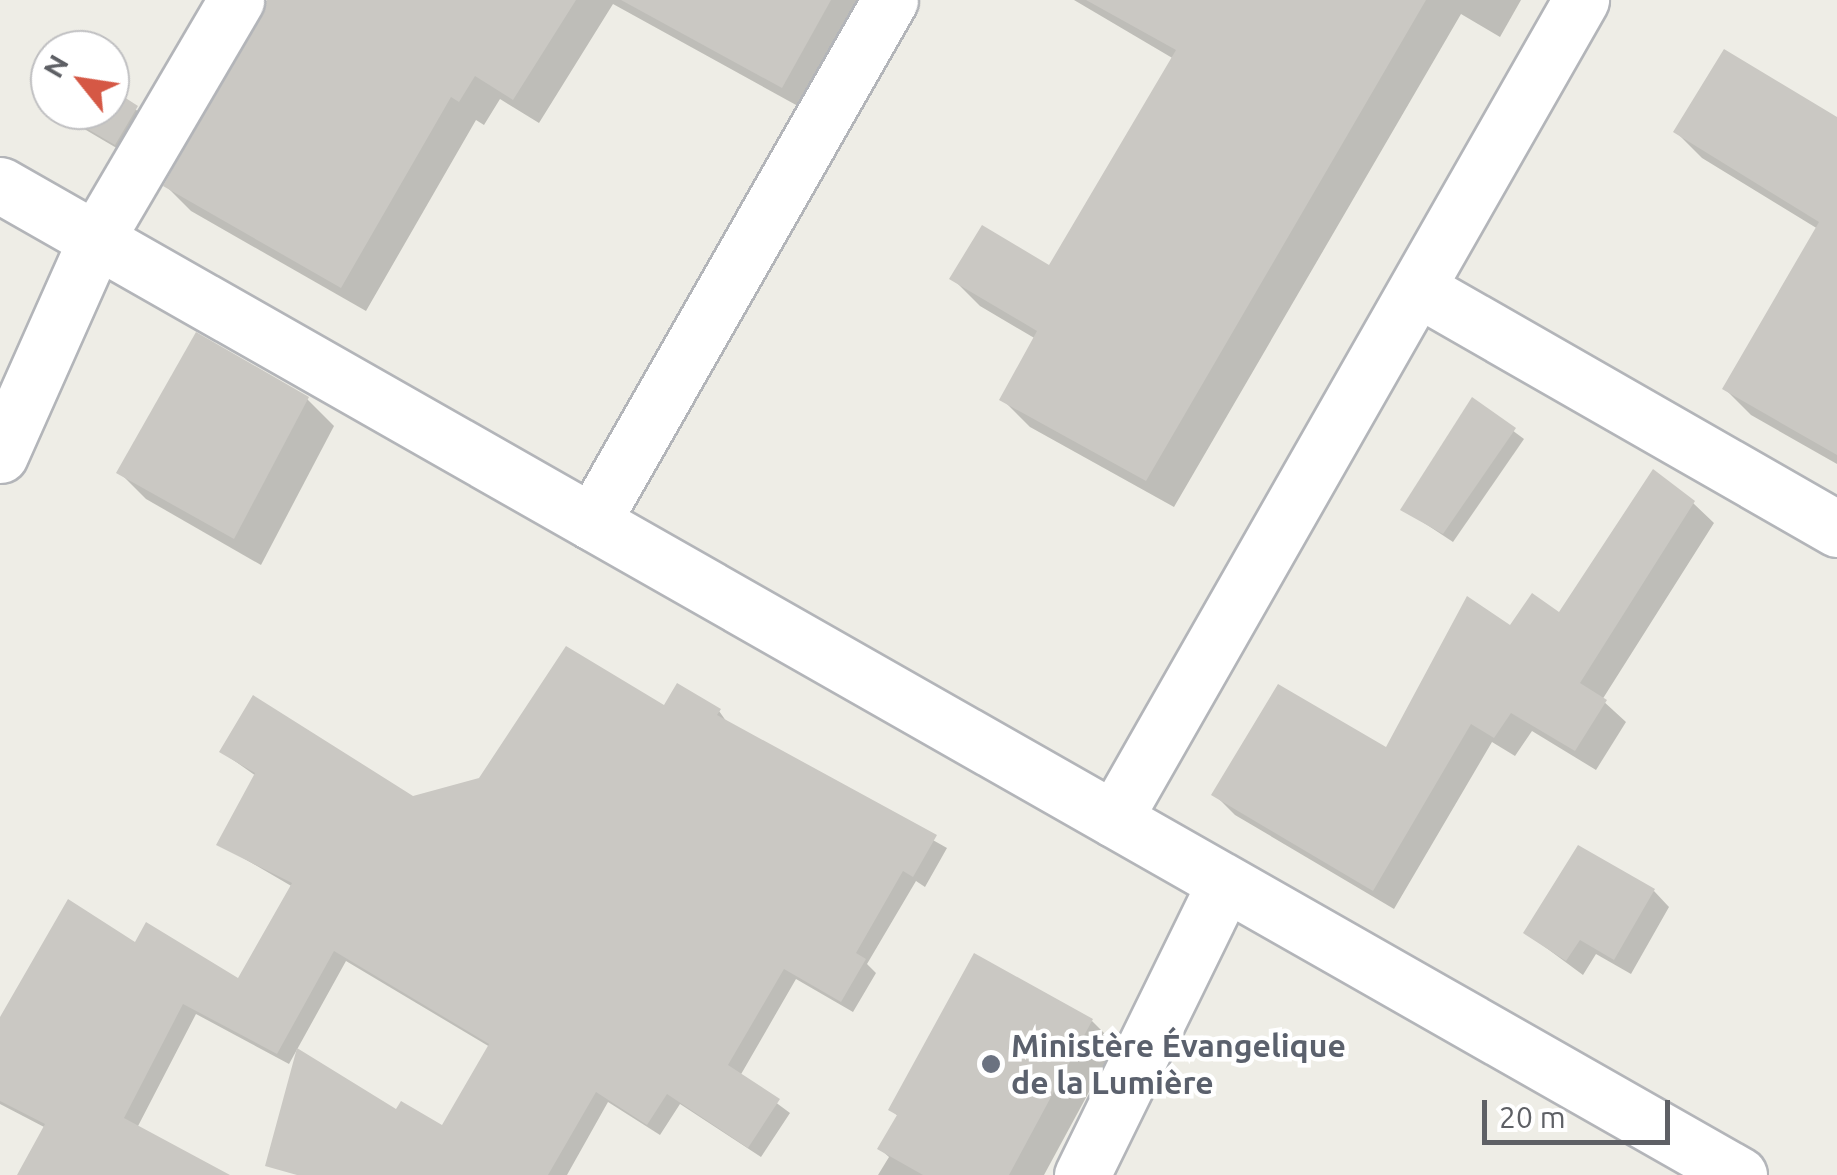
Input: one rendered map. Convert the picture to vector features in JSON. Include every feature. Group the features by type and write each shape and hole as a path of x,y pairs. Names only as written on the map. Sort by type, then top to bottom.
{"street":[{"path":"0,455 96,239 236,0"},
{"path":"592,522 890,0"},
{"path":"1114,819 1420,290 1580,0"},
{"path":"0,185 1739,1175"},
{"path":"1420,290 1837,529"},
{"path":"1082,1175 1225,883"}],"building":[{"path":"267,0 576,0 513,100 475,76 459,102 451,97 341,288 163,186"},
{"path":"621,0 831,0 782,88"},
{"path":"1086,0 1426,0 1146,481 999,400 1037,331 949,279 982,225 1049,265 1176,50"},
{"path":"1724,49 1837,117 1837,455 1722,389 1819,222 1673,132"},
{"path":"130,101 138,106 130,120"},
{"path":"89,130 124,130 115,145"},
{"path":"196,332 309,397 234,539 116,473"},
{"path":"1472,397 1516,428 1443,534 1400,510"},
{"path":"1653,469 1695,501 1580,683 1607,700 1575,751 1511,713 1494,738 1471,724 1373,891 1211,795 1278,684 1386,747 1467,596 1510,625 1532,593 1559,612"},
{"path":"566,646 664,705 677,683 721,709 717,715 937,835 913,877 903,871 856,953 866,959 841,1002 784,969 728,1065 780,1099 748,1148 667,1094 647,1125 596,1092 548,1175 297,1175 265,1166 297,1048 396,1109 401,1101 442,1125 489,1044 334,951 277,1054 183,1004 124,1118 230,1175 17,1175 45,1124 0,1101 0,1017 68,899 135,942 146,922 238,978 292,883 216,845 255,773 219,752 253,695 413,796 479,778"},
{"path":"1578,845 1655,889 1614,960 1580,940 1566,961 1523,933"},
{"name":"Ministère Évangelique de la Lumière","path":"974,953 1093,1019 1009,1175 923,1175 877,1149 897,1115 888,1110"}],"place":[{"name":"Ministère Évangelique de la Lumière","path":"991,1064"}]}
